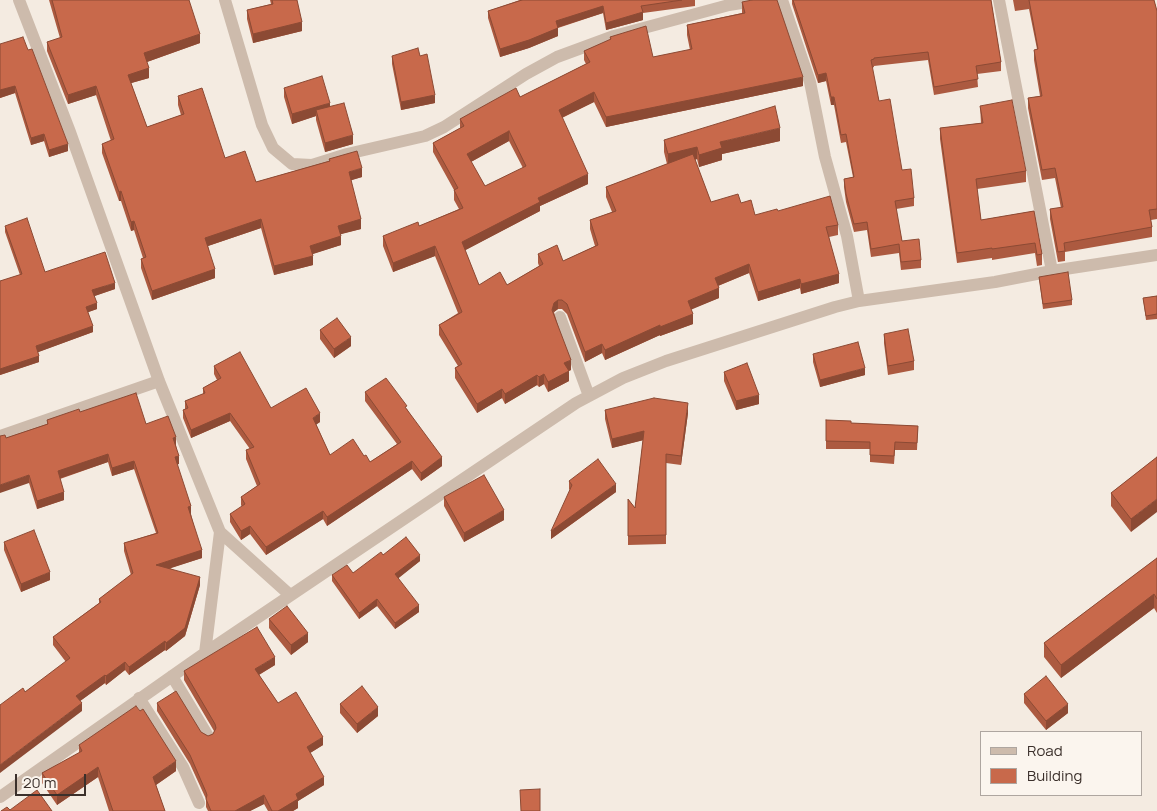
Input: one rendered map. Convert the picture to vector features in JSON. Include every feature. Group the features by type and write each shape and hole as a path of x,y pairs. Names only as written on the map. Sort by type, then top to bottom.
{"street":[{"path":"19,0 70,132 159,381 220,532 290,595"},
{"path":"225,0 262,125 273,148 292,164 312,165 347,154 425,136 444,127 556,57 614,36 729,5 760,0"},
{"path":"782,0 810,82 825,157 847,236 860,302"},
{"path":"999,0 1052,271"},
{"path":"0,797 139,698 290,595 576,403 623,378 666,361 835,307 1157,255"},
{"path":"560,317 589,396"},
{"path":"0,436 159,381"},
{"path":"205,653 220,532"},
{"path":"172,676 208,736"},
{"path":"139,698 183,767 198,803"}],"building":[{"path":"52,0 189,0 200,34 144,53 149,68 128,75 147,127 184,114 178,96 202,88 225,158 245,151 256,182 330,161 329,159 357,151 362,168 349,172 361,219 338,226 341,236 310,246 313,256 274,266 261,219 205,238 215,269 152,291 141,259 146,257 134,221 131,222 102,144 114,139 96,86 68,95 47,42 62,37"},
{"path":"272,0 297,0 302,22 253,34 247,10 273,4"},
{"path":"522,0 682,0 641,6 643,12 606,23 603,6 556,21 558,28 500,49 488,11"},
{"path":"777,0 803,77 606,117 594,92 559,110 588,174 538,198 540,202 462,242 479,285 500,272 507,285 543,264 538,254 557,245 563,261 598,245 590,220 616,211 606,187 693,154 711,202 738,194 741,203 751,200 755,215 777,209 778,211 830,196 838,225 826,227 839,274 801,284 800,279 758,292 749,264 715,278 719,288 688,301 693,314 660,327 660,325 605,350 602,344 585,352 567,304 562,300 558,300 554,303 552,310 571,360 564,363 569,371 548,382 544,374 539,377 537,375 505,394 502,389 477,404 455,368 462,364 439,325 462,312 435,246 393,263 383,236 418,222 419,226 463,208 454,190 458,188 433,143 464,126 460,119 516,88 520,97 590,62 584,51 611,39 610,37 646,26 653,57 692,49 687,25 745,13 742,2","holes":["509,131 526,166 485,186 467,154"]},
{"path":"793,0 991,0 1001,62 976,66 978,79 934,87 928,52 874,58 871,60 879,101 890,99 902,170 911,169 914,198 895,201 902,241 919,239 921,260 901,262 899,244 871,249 867,222 854,224 844,179 854,177 846,134 841,135 834,97 831,97 826,73 818,75"},
{"path":"1029,0 1154,0 1157,11 1157,209 1149,210 1152,227 1064,243 1065,251 1058,252 1050,209 1063,207 1055,168 1042,170 1028,98 1042,96 1034,50 1038,49"},
{"path":"23,37 28,50 32,49 68,144 49,150 44,134 31,138 15,86 0,90 0,44"},
{"path":"418,48 420,56 427,54 435,95 401,102 392,56"},
{"path":"322,76 330,103 292,114 284,88"},
{"path":"1012,100 1026,171 976,179 981,220 1034,211 1042,254 1037,255 1035,243 957,253 940,128 983,123 980,106"},
{"path":"344,103 353,135 325,143 316,110"},
{"path":"775,106 780,128 720,142 722,148 699,155 697,147 668,154 664,140"},
{"path":"27,218 45,272 105,252 115,283 92,290 97,303 86,307 93,326 36,346 39,356 0,369 0,281 22,274 5,226"},
{"path":"1068,272 1072,300 1043,304 1039,277"},
{"path":"1157,296 1157,314 1146,316 1143,298"},
{"path":"337,318 351,337 334,349 320,330"},
{"path":"908,329 914,361 888,366 884,334"},
{"path":"858,342 865,368 820,380 813,354"},
{"path":"240,352 271,408 306,388 320,413 313,418 330,455 353,439 370,462 401,442 365,392 386,378 442,457 421,473 412,461 327,517 323,511 266,547 250,526 241,531 230,514 245,504 241,497 260,484 246,450 254,447 230,413 191,430 183,410 188,408 185,401 205,393 203,388 221,378 214,366"},
{"path":"747,363 759,395 736,401 724,372"},
{"path":"136,393 146,424 168,416 176,437 173,438 179,456 175,457 191,506 188,507 202,550 156,565 200,577 185,628 129,667 125,662 76,696 82,703 0,765 0,705 23,688 25,692 70,658 53,637 101,602 99,599 133,573 124,543 158,533 134,461 112,468 108,454 58,471 64,492 37,501 29,475 0,485 0,436 5,435 6,438 48,424 47,420 79,409 80,412"},
{"path":"654,398 688,403 681,456 666,454 666,535 628,536 628,499 635,508 644,431 612,439 605,410"},
{"path":"826,420 918,426 917,443 895,442 894,456 870,455 870,442 826,441"},
{"path":"1157,457 1157,499 1131,519 1111,493"},
{"path":"598,459 616,484 551,531 572,485 569,481"},
{"path":"484,475 504,510 464,533 444,497"},
{"path":"34,530 50,572 21,584 4,542"},
{"path":"406,537 420,555 395,574 419,605 395,623 377,599 359,613 332,575 347,565 353,573 381,552 383,555"},
{"path":"1157,558 1157,599 1154,594 1061,665 1044,643"},
{"path":"287,606 308,633 291,645 269,619"},
{"path":"257,627 275,657 255,669 278,703 296,692 323,737 307,747 324,777 296,794 298,799 278,811 272,811 264,795 235,811 211,811 206,799 206,792 190,755 157,703 176,691 201,732 208,736 213,734 216,728 215,724 184,671"},
{"path":"1046,676 1068,704 1046,721 1024,694"},
{"path":"362,686 378,707 357,724 340,704"},
{"path":"136,706 140,711 143,709 176,761 153,777 165,811 113,811 98,767 57,795 42,773 82,751 79,745"},
{"path":"540,789 540,811 521,811 520,790"},
{"path":"37,790 52,811 1,811 7,807 10,810"}]}
